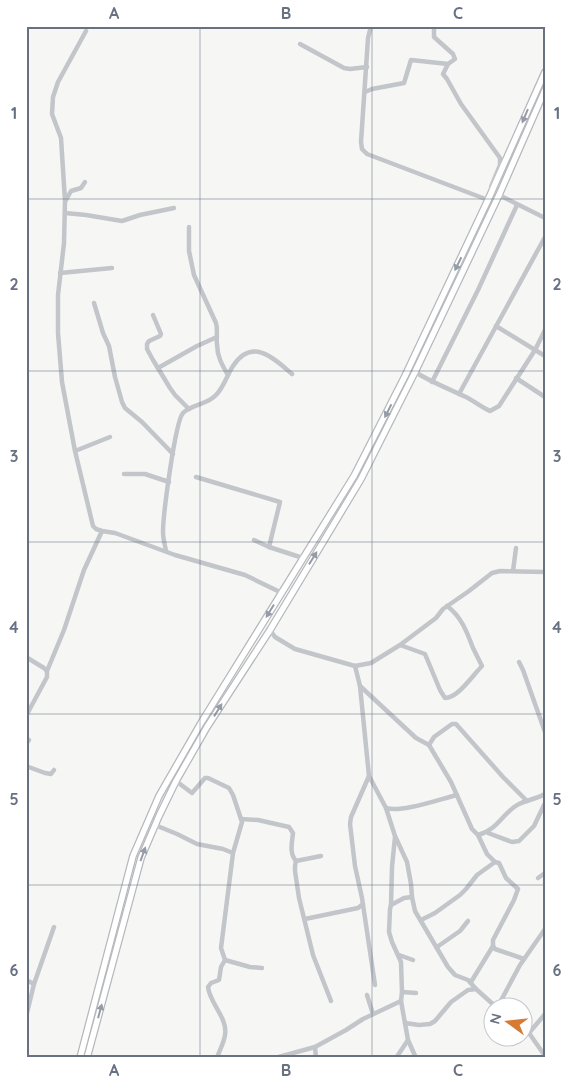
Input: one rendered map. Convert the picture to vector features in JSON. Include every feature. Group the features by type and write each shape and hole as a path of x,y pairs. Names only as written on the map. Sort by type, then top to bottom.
{"main road":[{"path":"80,1058 133,856 147,821 201,723 358,469 406,376 545,72"},
{"path":"88,1058 141,858 169,793 207,727 270,630 360,479 415,372 458,282 545,90"},
{"path":"451,279 458,282"},
{"path":"163,789 169,793"}],"street":[{"path":"371,26 368,38 360,142 362,150 366,154 487,200 500,164 500,158 461,104 443,74 448,64 455,59 453,54 434,37 434,26"},
{"path":"86,31 58,82 53,97 52,114 61,138 65,201 64,243 58,296 58,333 62,382 75,451 93,526 102,531 115,533 227,571 245,575 282,592"},
{"path":"300,44 344,68 366,67"},
{"path":"365,92 404,83 411,60 448,64"},
{"path":"65,201 70,191 81,188 85,182"},
{"path":"499,195 545,218"},
{"path":"432,382 478,290 517,205"},
{"path":"65,213 86,214 122,221 140,214 174,208"},
{"path":"189,227 189,251 194,275 216,323 218,354 228,375"},
{"path":"459,394 545,237"},
{"path":"60,273 112,268"},
{"path":"94,302 103,333 110,346 115,377 125,408 142,422 173,454"},
{"path":"153,315 161,334 149,341 147,349 175,395 189,409"},
{"path":"496,326 545,356"},
{"path":"415,372 490,410 499,406 535,350 545,330"},
{"path":"158,368 217,337"},
{"path":"166,551 163,533 165,507 179,421 182,414 189,409 204,404 215,396 238,358 243,354 254,352 274,357 292,374"},
{"path":"516,378 545,398"},
{"path":"75,451 110,437"},
{"path":"124,474 145,474 169,482"},
{"path":"196,477 280,502 269,548"},
{"path":"26,716 47,677 47,671 64,630 84,570 102,531"},
{"path":"254,540 269,548 303,558"},
{"path":"513,571 516,548"},
{"path":"270,630 275,637 295,649 355,666 371,663 400,645 436,618 443,608 492,573 500,571 545,572"},
{"path":"400,645 426,654 440,690 446,698 452,697 482,666 460,620 447,606"},
{"path":"26,656 47,671"},
{"path":"519,662 545,732"},
{"path":"355,666 360,686 369,776 386,808 407,862 415,911 455,975 471,982 484,996"},
{"path":"360,686 416,738 429,745 451,782 472,830 478,835 487,854 498,863 509,881 518,888 493,946 471,982"},
{"path":"429,745 434,737 452,724 456,724 527,801"},
{"path":"26,766 51,774 54,770"},
{"path":"369,776 350,817 350,824 355,866 362,898 375,985"},
{"path":"176,781 192,793 205,778 229,788 242,822 233,853 221,948 225,960 221,967 219,980 211,983 208,987 212,1002 221,1016 226,1033 217,1058"},
{"path":"488,833 512,808 545,794"},
{"path":"386,808 392,810 403,808 457,795"},
{"path":"478,835 488,833 512,842 519,841 534,826 544,806 538,798"},
{"path":"241,819 258,820 289,827 293,833 291,851 296,861 295,871 298,898 313,955 331,1001"},
{"path":"155,825 197,844 233,853"},
{"path":"396,836 392,867 389,932 401,962 401,1001 408,1040 416,1058"},
{"path":"296,861 321,856"},
{"path":"421,920 435,913 460,894 477,875 495,862"},
{"path":"538,878 545,873"},
{"path":"391,905 404,898 412,897"},
{"path":"305,919 358,908 363,904"},
{"path":"358,908 364,910"},
{"path":"437,947 460,930 468,921"},
{"path":"26,1017 34,984 54,927"},
{"path":"502,996 545,929"},
{"path":"493,946 495,949 524,960"},
{"path":"399,955 413,960"},
{"path":"225,960 250,967 262,968"},
{"path":"26,980 34,984"},
{"path":"405,1024 430,1024 455,999 468,990 476,989"},
{"path":"402,992 416,993"},
{"path":"367,995 372,1014"},
{"path":"275,1058 315,1047 372,1014 401,1001"},
{"path":"534,1027 545,1014"},
{"path":"396,1058 408,1040"},
{"path":"534,1040 545,1057"},
{"path":"315,1047 316,1058"}]}
